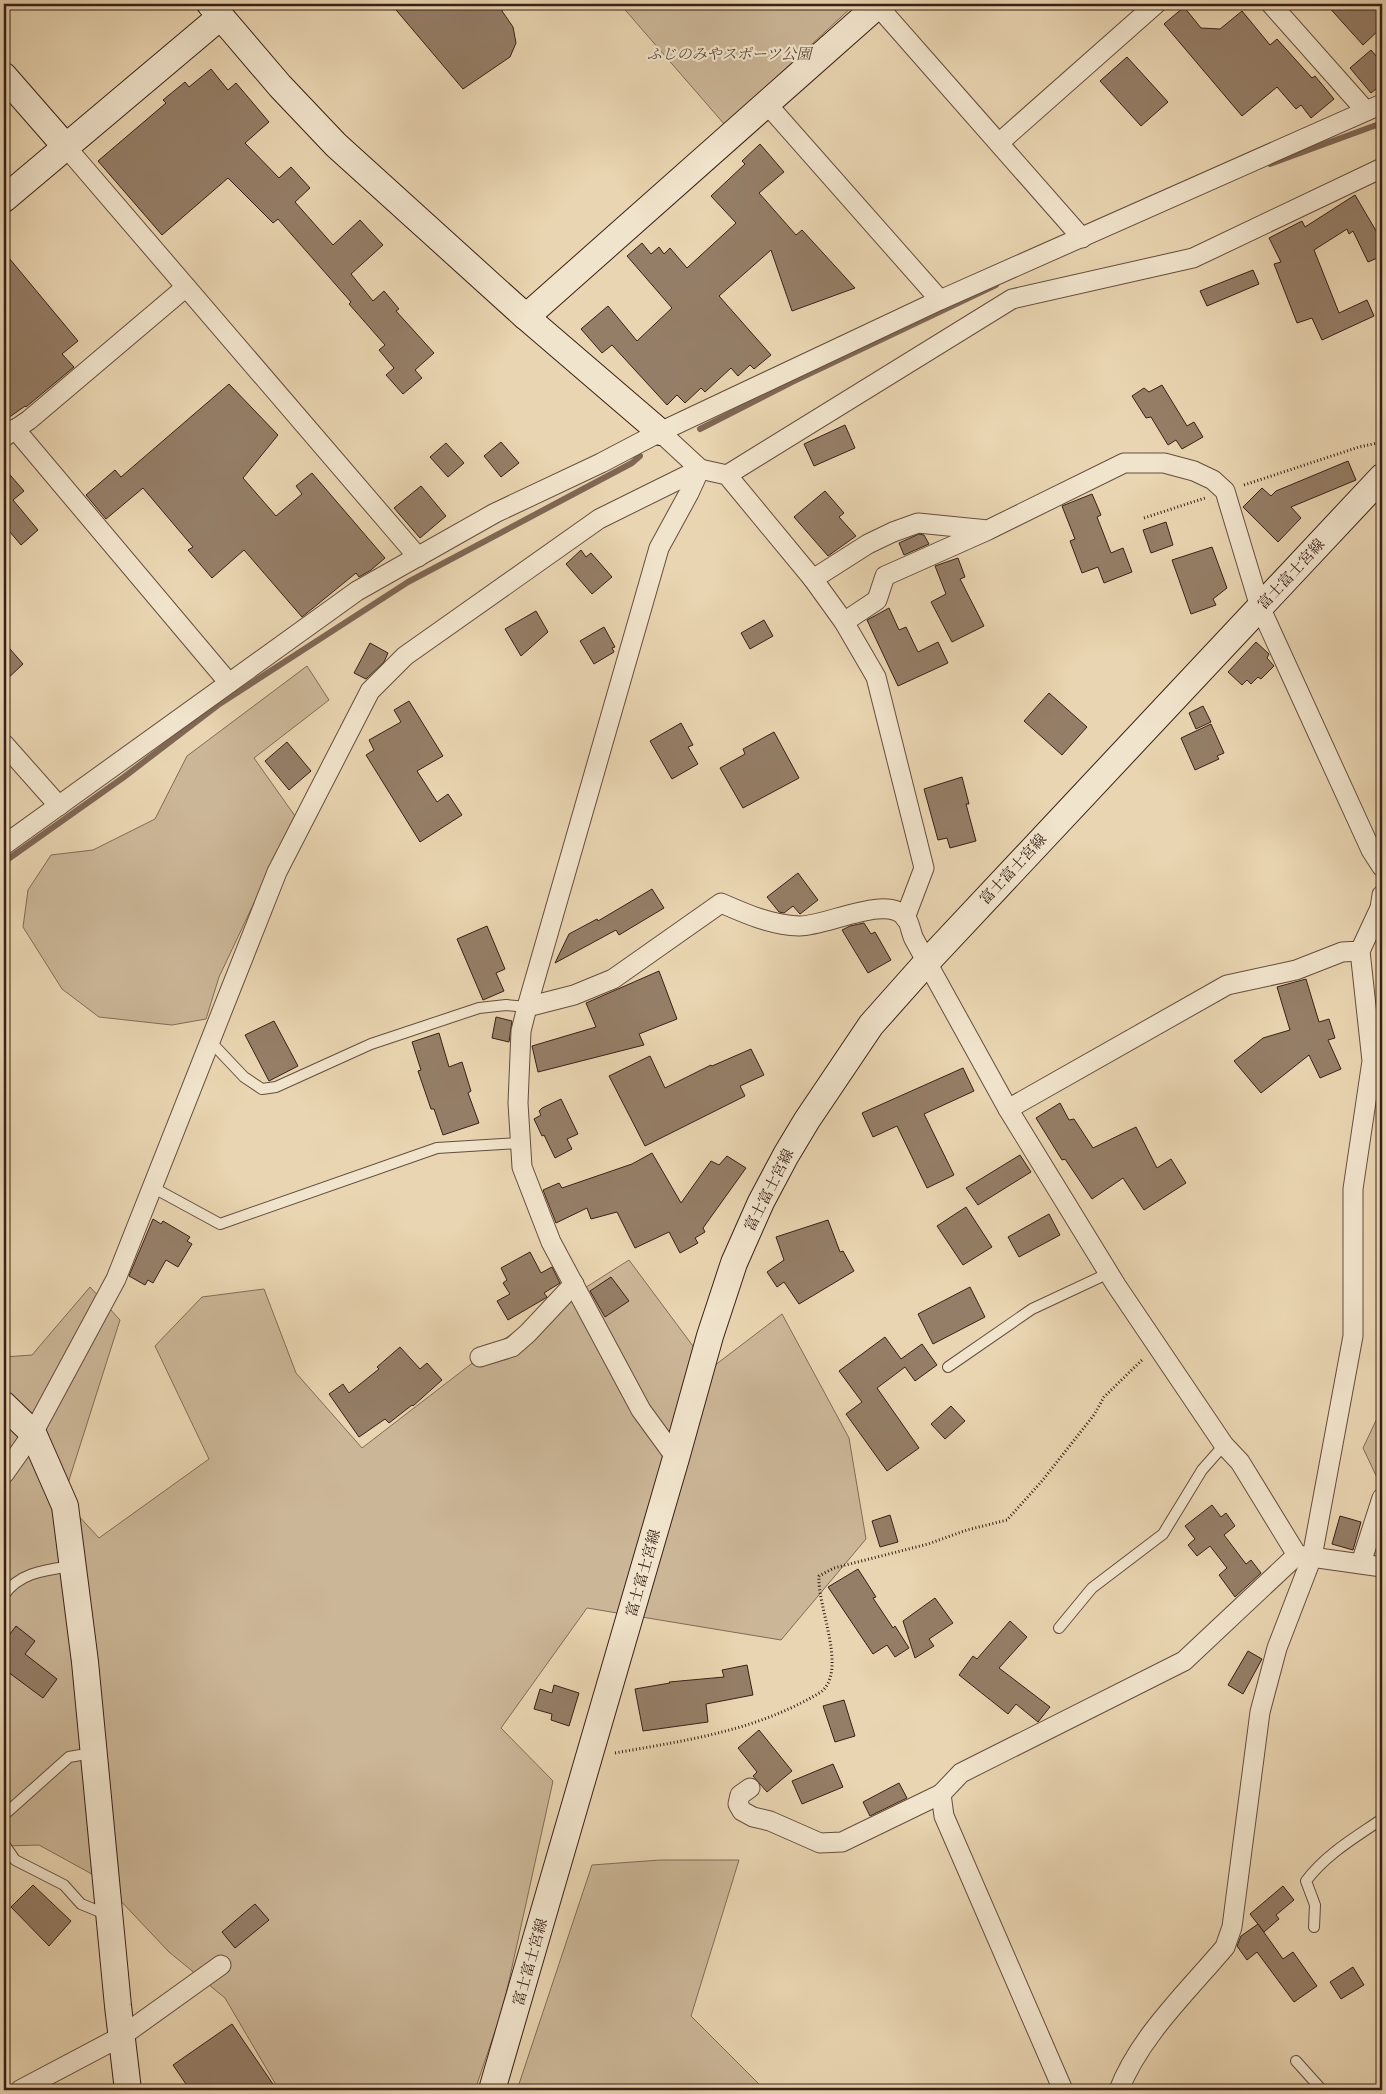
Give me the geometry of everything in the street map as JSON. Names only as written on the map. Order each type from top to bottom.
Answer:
[{"type":"street","points":[[526,317],[878,4],[1082,238]]},
{"type":"street","points":[[1000,142],[1156,4]]},
{"type":"street","points":[[4,845],[357,591],[495,513],[601,463],[660,432],[940,300],[1374,108],[1271,4]]},
{"type":"street","points":[[4,199],[66,147],[215,10],[280,86],[336,145],[526,317],[660,432],[700,469],[727,475],[813,579],[844,622],[876,677],[924,868],[906,918]]},
{"type":"street","points":[[4,76],[418,557]]},
{"type":"street","points":[[766,103],[940,300]]},
{"type":"street","points":[[727,475],[1012,299],[1193,258],[1382,168]]},
{"type":"street","points":[[186,287],[29,420],[9,433],[229,683]]},
{"type":"street","points":[[844,622],[877,600],[885,576],[988,530],[1124,462],[1164,463],[1194,470],[1213,480],[1225,491],[1260,607],[1371,850],[1382,867]]},
{"type":"street","points":[[676,1458],[641,1410],[551,1242],[522,1167],[518,1103],[521,1031],[527,1007],[660,548],[690,493],[700,469]]},
{"type":"street","points":[[4,1474],[33,1433],[116,1279],[277,872],[370,691],[405,656],[599,519],[700,469]]},
{"type":"street","name":"富士富士宮線","points":[[492,2090],[710,1336],[734,1263],[761,1202],[786,1155],[871,1025],[927,962],[1382,477]]},
{"type":"street","points":[[813,579],[868,544],[892,532],[918,523],[988,530]]},
{"type":"street","points":[[4,744],[59,806]]},
{"type":"street","points":[[1118,2089],[1141,2047],[1225,1947],[1230,1934],[1260,1712],[1304,1556],[1353,1336],[1353,1189],[1372,1061],[1360,950],[1380,908],[1382,895]]},
{"type":"street","points":[[527,1007],[574,995],[613,979],[721,903],[765,921],[800,927],[847,917],[872,908],[894,909],[906,918],[914,939],[1008,1109],[1109,1273],[1224,1445],[1240,1462],[1304,1556]]},
{"type":"street","points":[[1008,1109],[1227,985],[1296,970],[1342,952],[1360,950]]},
{"type":"street","points":[[480,1358],[512,1347],[528,1333],[574,1284]]},
{"type":"street","points":[[4,1405],[33,1433],[65,1506],[94,1753],[128,2090]]},
{"type":"street","points":[[1361,1563],[1382,1498]]},
{"type":"street","points":[[750,1788],[740,1795],[738,1804],[742,1811],[820,1843],[842,1842],[942,1794],[961,1774],[1184,1661],[1304,1556],[1382,1567]]},
{"type":"street","points":[[942,1794],[944,1816],[1063,2090]]},
{"type":"street","points":[[20,2090],[122,2036],[221,1965]]},
{"type":"lane","points":[[210,1041],[244,1077],[262,1089],[276,1087],[371,1044],[479,1008],[506,1005],[527,1007]]},
{"type":"lane","points":[[152,1187],[220,1224],[437,1148],[520,1144]]},
{"type":"lane","points":[[948,1367],[1032,1309],[1109,1273]]},
{"type":"lane","points":[[1059,1628],[1092,1588],[1163,1534],[1202,1470],[1224,1445]]},
{"type":"lane","points":[[4,1595],[18,1579],[31,1574],[73,1566]]},
{"type":"lane","points":[[4,1815],[69,1757],[94,1753]]},
{"type":"lane","points":[[1314,1927],[1315,1905],[1306,1880],[1312,1872],[1336,1851],[1382,1819]]},
{"type":"lane","points":[[4,1844],[15,1860],[64,1886],[81,1904],[110,1916]]},
{"type":"lane","points":[[1296,2061],[1322,2090]]},
{"type":"path","points":[[1144,518],[1359,447],[1378,444],[1382,447]]},
{"type":"path","points":[[589,1757],[726,1733],[766,1720],[821,1692],[827,1687],[833,1671],[826,1620],[818,1590],[819,1576],[834,1568],[928,1544],[967,1530],[1007,1520],[1042,1482],[1094,1415],[1104,1397],[1145,1357],[1159,1350]]},
{"type":"green space","name":"ふじのみやスポーツ公園","points":[[620,4],[855,4],[725,125]]},
{"type":"green space","points":[[307,666],[329,700],[254,758],[295,816],[219,977],[206,1019],[172,1025],[99,1017],[62,989],[23,927],[28,890],[51,855],[93,850],[155,819],[187,756]]},
{"type":"green space","points":[[629,1260],[710,1369],[782,1314],[849,1438],[866,1539],[781,1640],[587,1608],[501,1728],[553,1781],[503,2008],[475,2090],[279,2090],[225,1998],[169,1952],[99,1878],[39,1845],[4,1846],[4,1357],[32,1355],[90,1287],[120,1320],[63,1499],[99,1538],[209,1459],[155,1346],[202,1297],[264,1289],[296,1373],[362,1448],[501,1341]]},
{"type":"green space","points":[[1382,1408],[1382,1488],[1363,1448]]},
{"type":"green space","points":[[660,1860],[739,1860],[691,2016],[763,2090],[517,2090],[592,1865]]},
{"type":"building","points":[[391,4],[504,4],[502,11],[513,27],[516,43],[510,57],[463,89]]},
{"type":"building","points":[[1326,4],[1377,4],[1382,9],[1382,27],[1363,45]]},
{"type":"building","points":[[1184,7],[1201,28],[1220,29],[1242,11],[1270,45],[1277,39],[1312,78],[1315,76],[1334,99],[1311,118],[1301,105],[1296,109],[1277,87],[1242,116],[1164,24]]},
{"type":"building","points":[[1371,50],[1382,63],[1382,84],[1371,93],[1350,68]]},
{"type":"building","points":[[1127,57],[1168,102],[1141,126],[1100,81]]},
{"type":"building","points":[[211,69],[228,90],[236,83],[269,122],[245,143],[279,178],[291,167],[310,188],[295,202],[333,245],[360,220],[383,245],[351,274],[373,301],[384,291],[399,309],[396,311],[434,353],[415,370],[422,378],[403,394],[386,375],[394,368],[379,350],[385,345],[349,304],[351,302],[278,219],[273,223],[228,178],[162,235],[98,161],[166,103],[163,100],[185,82],[189,87]]},
{"type":"building","points":[[760,144],[784,172],[759,193],[796,235],[802,230],[855,288],[792,311],[771,250],[719,296],[771,355],[754,369],[750,365],[738,376],[731,368],[705,392],[701,388],[685,403],[677,395],[667,405],[612,345],[602,353],[581,329],[608,306],[637,341],[672,308],[627,256],[642,243],[651,254],[659,247],[664,254],[670,248],[687,268],[736,223],[711,196],[745,164],[742,161]]},
{"type":"building","points":[[1355,195],[1382,241],[1382,256],[1368,262],[1353,231],[1349,234],[1347,229],[1314,250],[1339,313],[1367,300],[1374,316],[1322,340],[1312,318],[1297,323],[1274,264],[1281,262],[1269,238],[1302,221],[1305,227]]},
{"type":"building","points":[[4,252],[78,341],[62,354],[74,367],[26,407],[4,421]]},
{"type":"building","points":[[1253,270],[1259,284],[1207,306],[1200,291]]},
{"type":"building","points":[[229,384],[278,435],[243,478],[276,516],[302,494],[296,486],[312,473],[385,558],[359,577],[356,573],[302,617],[244,550],[212,578],[188,550],[193,547],[143,488],[106,519],[86,495],[115,470],[121,477]]},
{"type":"building","points":[[1162,385],[1187,426],[1194,422],[1203,437],[1182,449],[1176,440],[1168,445],[1151,417],[1146,418],[1132,396],[1144,388],[1149,392]]},
{"type":"building","points":[[845,425],[855,448],[814,466],[804,444]]},
{"type":"building","points":[[501,442],[519,463],[501,477],[484,456]]},
{"type":"building","points":[[446,443],[464,463],[448,477],[430,457]]},
{"type":"building","points":[[1348,461],[1356,480],[1291,507],[1301,518],[1278,542],[1243,507],[1262,488],[1271,496],[1276,491]]},
{"type":"building","points":[[4,468],[24,491],[13,500],[38,530],[21,545],[4,525]]},
{"type":"building","points":[[421,486],[446,516],[420,538],[394,508]]},
{"type":"building","points":[[825,491],[844,513],[839,517],[856,536],[828,556],[794,517]]},
{"type":"building","points":[[1092,494],[1101,515],[1097,517],[1111,553],[1123,548],[1132,572],[1104,583],[1098,567],[1082,573],[1070,541],[1075,539],[1062,506]]},
{"type":"building","points":[[1166,522],[1173,545],[1151,553],[1143,530]]},
{"type":"building","points":[[919,534],[924,535],[929,544],[904,555],[899,543]]},
{"type":"building","points":[[1212,547],[1227,588],[1213,599],[1216,605],[1191,614],[1172,560]]},
{"type":"building","points":[[581,550],[586,557],[591,553],[612,577],[592,594],[566,564]]},
{"type":"building","points":[[958,558],[965,577],[960,579],[984,626],[952,642],[931,602],[946,594],[935,566]]},
{"type":"building","points":[[889,608],[899,630],[906,627],[918,652],[938,642],[948,663],[898,686],[867,620]]},
{"type":"building","points":[[536,611],[548,632],[521,656],[505,629]]},
{"type":"building","points":[[764,620],[773,636],[750,649],[741,633]]},
{"type":"building","points":[[604,627],[615,647],[612,648],[614,652],[594,664],[580,641]]},
{"type":"building","points":[[4,642],[23,664],[4,682]]},
{"type":"building","points":[[1256,642],[1269,654],[1267,658],[1274,666],[1261,679],[1258,677],[1251,684],[1247,680],[1242,685],[1228,672]]},
{"type":"building","points":[[370,643],[388,653],[384,662],[366,679],[354,673]]},
{"type":"building","points":[[1049,693],[1087,727],[1062,755],[1024,721]]},
{"type":"building","points":[[409,701],[443,756],[417,771],[437,802],[448,794],[462,815],[420,842],[366,755],[374,750],[369,740],[401,722],[394,710]]},
{"type":"building","points":[[1203,706],[1211,722],[1196,729],[1189,713]]},
{"type":"building","points":[[681,723],[693,745],[688,747],[698,764],[672,779],[650,741]]},
{"type":"building","points":[[1211,724],[1224,753],[1217,756],[1219,759],[1195,770],[1181,738]]},
{"type":"building","points":[[774,732],[799,778],[743,808],[720,768],[745,754],[743,749]]},
{"type":"building","points":[[287,742],[311,771],[289,790],[265,761]]},
{"type":"building","points":[[962,777],[969,804],[966,804],[976,841],[950,848],[947,838],[938,840],[924,789]]},
{"type":"building","points":[[798,873],[818,900],[800,914],[793,906],[784,913],[779,912],[767,897]]},
{"type":"building","points":[[652,889],[664,908],[619,935],[616,930],[555,963],[569,934],[597,919],[598,921]]},
{"type":"building","points":[[864,923],[871,934],[875,932],[891,960],[868,973],[842,930]]},
{"type":"building","points":[[487,926],[505,969],[496,973],[504,991],[483,1000],[457,939]]},
{"type":"building","points":[[659,971],[677,1019],[639,1034],[644,1045],[538,1072],[532,1046],[596,1027],[586,1003]]},
{"type":"building","points":[[1306,979],[1319,1022],[1329,1019],[1335,1038],[1328,1040],[1341,1069],[1320,1078],[1309,1055],[1261,1093],[1234,1061],[1263,1038],[1290,1030],[1277,987]]},
{"type":"building","points":[[496,1017],[512,1021],[509,1042],[492,1038]]},
{"type":"building","points":[[274,1021],[298,1066],[269,1081],[245,1035]]},
{"type":"building","points":[[439,1033],[449,1067],[462,1062],[471,1091],[468,1093],[479,1123],[443,1135],[434,1109],[431,1109],[418,1071],[421,1070],[412,1042]]},
{"type":"building","points":[[751,1049],[764,1075],[740,1086],[745,1096],[645,1146],[609,1076],[650,1056],[665,1088],[711,1065]]},
{"type":"building","points":[[963,1068],[974,1091],[924,1114],[954,1175],[927,1188],[897,1126],[873,1137],[862,1113]]},
{"type":"building","points":[[561,1099],[578,1134],[567,1139],[572,1149],[555,1158],[534,1119],[541,1115],[539,1111],[542,1108]]},
{"type":"building","points":[[1060,1103],[1069,1120],[1074,1119],[1093,1148],[1136,1127],[1157,1168],[1171,1159],[1186,1183],[1144,1210],[1123,1178],[1092,1199],[1065,1159],[1062,1160],[1036,1118]]},
{"type":"building","points":[[652,1153],[681,1203],[711,1161],[719,1165],[727,1156],[746,1168],[703,1228],[705,1232],[695,1238],[698,1243],[680,1253],[669,1232],[635,1248],[617,1212],[591,1219],[587,1208],[556,1223],[543,1190],[559,1183],[562,1188],[632,1164]]},
{"type":"building","points":[[1020,1155],[1031,1172],[978,1205],[966,1188]]},
{"type":"building","points":[[966,1207],[992,1247],[963,1265],[937,1226]]},
{"type":"building","points":[[1049,1214],[1060,1235],[1019,1257],[1008,1237]]},
{"type":"building","points":[[153,1219],[161,1224],[163,1221],[190,1237],[187,1241],[192,1244],[178,1267],[166,1260],[153,1283],[148,1280],[145,1285],[129,1276]]},
{"type":"building","points":[[828,1220],[840,1252],[843,1251],[854,1271],[799,1304],[784,1282],[777,1287],[767,1272],[784,1260],[776,1237]]},
{"type":"building","points":[[530,1252],[541,1273],[552,1267],[560,1283],[544,1293],[547,1297],[508,1320],[497,1301],[510,1294],[503,1283],[507,1280],[501,1268]]},
{"type":"building","points":[[611,1277],[629,1301],[605,1317],[590,1291]]},
{"type":"building","points":[[970,1287],[985,1317],[933,1344],[918,1314]]},
{"type":"building","points":[[885,1337],[901,1359],[922,1344],[937,1365],[915,1381],[905,1367],[877,1388],[919,1448],[887,1471],[846,1414],[862,1402],[839,1371]]},
{"type":"building","points":[[400,1347],[420,1369],[427,1363],[442,1380],[413,1406],[389,1423],[385,1419],[359,1437],[329,1394],[343,1384],[349,1393],[379,1369],[377,1367]]},
{"type":"building","points":[[951,1406],[965,1421],[945,1439],[931,1424]]},
{"type":"building","points":[[1212,1505],[1221,1517],[1226,1513],[1235,1526],[1224,1535],[1246,1564],[1251,1560],[1261,1573],[1235,1597],[1219,1575],[1227,1568],[1210,1546],[1197,1556],[1188,1545],[1195,1539],[1185,1526]]},
{"type":"building","points":[[890,1515],[898,1542],[880,1547],[872,1521]]},
{"type":"building","points":[[1340,1516],[1361,1522],[1353,1550],[1332,1544]]},
{"type":"building","points":[[858,1569],[876,1597],[873,1598],[909,1648],[895,1657],[887,1645],[873,1654],[828,1587]]},
{"type":"building","points":[[935,1598],[953,1623],[929,1639],[934,1646],[915,1658],[903,1621]]},
{"type":"building","points":[[1010,1621],[1027,1637],[999,1668],[1050,1707],[1038,1722],[1016,1704],[1008,1714],[959,1675],[973,1656],[977,1659]]},
{"type":"building","points":[[16,1626],[35,1641],[25,1654],[57,1679],[43,1698],[4,1669],[4,1642]]},
{"type":"building","points":[[1248,1651],[1262,1659],[1243,1694],[1228,1685]]},
{"type":"building","points":[[747,1665],[753,1695],[706,1704],[708,1722],[643,1731],[635,1689],[669,1682],[724,1677],[722,1670]]},
{"type":"building","points":[[554,1685],[579,1693],[569,1726],[551,1720],[552,1714],[534,1709],[540,1689],[552,1693]]},
{"type":"building","points":[[844,1700],[855,1736],[835,1742],[823,1706]]},
{"type":"building","points":[[759,1730],[792,1771],[767,1792],[753,1776],[757,1772],[738,1748]]},
{"type":"building","points":[[833,1764],[843,1787],[802,1804],[792,1781]]},
{"type":"building","points":[[899,1783],[907,1798],[870,1816],[863,1802]]},
{"type":"building","points":[[33,1885],[71,1921],[49,1946],[11,1907]]},
{"type":"building","points":[[1283,1886],[1294,1900],[1276,1915],[1279,1919],[1264,1932],[1250,1914]]},
{"type":"building","points":[[255,1904],[269,1920],[235,1948],[222,1932]]},
{"type":"building","points":[[1258,1924],[1283,1959],[1293,1952],[1317,1986],[1294,2002],[1257,1952],[1247,1960],[1237,1946],[1241,1936]]},
{"type":"building","points":[[1353,1967],[1364,1985],[1341,1999],[1330,1982]]},
{"type":"building","points":[[232,2024],[277,2090],[190,2090],[173,2065]]},
{"type":"waterway","points":[[1270,164],[1382,123]]},
{"type":"waterway","points":[[700,429],[792,382],[996,285]]},
{"type":"waterway","points":[[4,862],[124,777],[218,705],[408,582],[632,463],[640,456]]}]
